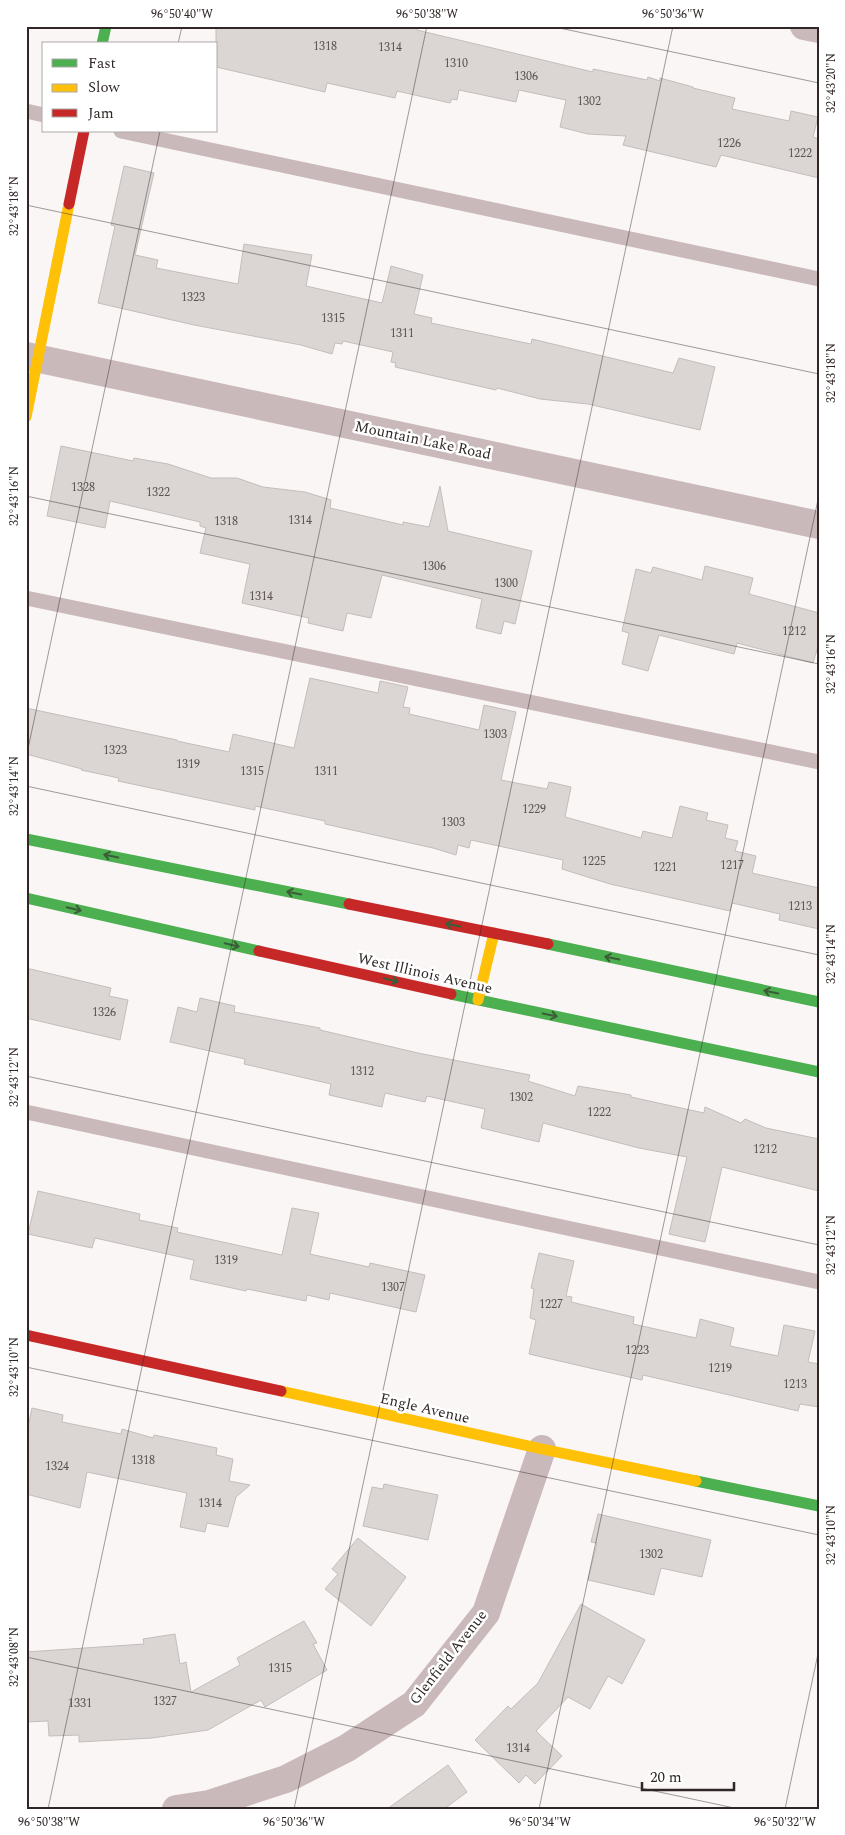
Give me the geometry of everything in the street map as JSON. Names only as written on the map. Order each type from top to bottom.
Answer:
[{"type":"main road","points":[[102,42],[106,26]]},
{"type":"main road","points":[[26,418],[32,357],[84,132]]},
{"type":"main road","points":[[26,838],[494,933],[819,1002]]},
{"type":"main road","name":"West Illinois Avenue","points":[[26,898],[478,1000],[819,1072]]},
{"type":"main road","points":[[478,1000],[494,933]]},
{"type":"main road","name":"Engle Avenue","points":[[26,1335],[542,1449],[819,1506]]},
{"type":"street","points":[[804,26],[819,30]]},
{"type":"street","name":"Mountain Lake Road","points":[[32,357],[819,525]]},
{"type":"street","name":"Glenfield Avenue","points":[[176,1809],[209,1804],[286,1779],[347,1748],[414,1704],[486,1613],[542,1449]]},
{"type":"lane","points":[[26,111],[42,115]]},
{"type":"lane","points":[[126,132],[819,279]]},
{"type":"lane","points":[[26,598],[819,762]]},
{"type":"lane","points":[[26,1112],[819,1282]]},
{"type":"building","points":[[216,26],[418,26],[417,30],[593,72],[593,69],[647,80],[648,77],[660,81],[660,78],[735,98],[732,109],[789,121],[791,111],[818,117],[813,137],[819,139],[819,178],[721,155],[716,167],[623,145],[626,136],[588,134],[560,127],[566,100],[519,90],[516,102],[459,90],[457,100],[452,99],[450,103],[397,91],[395,98],[327,83],[325,92],[218,67],[218,42],[216,42]]},
{"type":"building","points":[[124,166],[154,173],[135,255],[158,260],[156,268],[238,284],[244,244],[312,255],[306,286],[382,303],[391,266],[423,275],[414,314],[432,318],[431,323],[531,344],[532,339],[673,373],[679,358],[715,367],[700,430],[588,404],[540,399],[395,367],[396,363],[391,362],[393,352],[343,341],[342,344],[335,343],[332,354],[301,345],[194,325],[98,303],[115,226],[111,225]]},
{"type":"building","points":[[61,446],[133,461],[134,458],[168,464],[211,478],[237,478],[263,487],[305,492],[331,500],[330,508],[403,525],[403,522],[429,527],[440,486],[448,531],[532,551],[515,624],[504,621],[501,634],[476,628],[482,599],[382,575],[371,618],[347,613],[343,631],[308,623],[309,618],[242,603],[250,564],[200,553],[206,528],[200,526],[200,522],[110,501],[105,528],[47,516]]},
{"type":"building","points":[[705,566],[753,578],[749,594],[819,613],[819,643],[813,663],[737,643],[734,654],[659,635],[648,671],[622,664],[629,633],[622,631],[636,569],[651,573],[653,567],[702,580]]},
{"type":"building","points":[[310,678],[378,693],[380,681],[408,687],[403,707],[410,708],[409,714],[479,730],[484,705],[516,712],[501,780],[547,789],[549,782],[571,787],[565,817],[641,838],[643,831],[672,838],[680,806],[708,813],[706,820],[728,825],[725,838],[738,841],[735,851],[756,856],[752,873],[819,888],[819,929],[779,920],[780,914],[732,903],[730,911],[610,884],[562,869],[563,860],[471,840],[469,848],[458,845],[456,855],[433,848],[325,824],[325,821],[255,806],[255,810],[118,781],[119,778],[81,770],[26,754],[26,708],[229,752],[233,734],[294,748]]},
{"type":"building","points":[[26,968],[111,988],[109,996],[128,1000],[120,1040],[26,1018]]},
{"type":"building","points":[[200,998],[235,1006],[234,1012],[320,1028],[320,1030],[418,1053],[530,1075],[528,1081],[575,1096],[578,1086],[631,1095],[631,1097],[704,1113],[705,1107],[741,1123],[745,1119],[766,1128],[819,1139],[819,1191],[722,1167],[705,1242],[669,1234],[687,1157],[639,1148],[543,1123],[539,1142],[481,1128],[485,1109],[427,1096],[425,1102],[385,1093],[382,1107],[329,1095],[331,1084],[244,1064],[245,1059],[170,1042],[178,1007],[197,1012]]},
{"type":"building","points":[[38,1191],[140,1214],[139,1220],[178,1228],[177,1232],[282,1255],[292,1208],[319,1213],[310,1254],[369,1267],[370,1263],[425,1275],[416,1312],[330,1293],[329,1300],[307,1295],[306,1301],[247,1289],[246,1291],[190,1279],[194,1260],[95,1238],[92,1248],[28,1234]]},
{"type":"building","points":[[539,1253],[574,1261],[566,1296],[572,1297],[571,1302],[634,1317],[633,1324],[696,1338],[700,1319],[734,1328],[730,1346],[778,1356],[784,1325],[815,1331],[808,1362],[819,1364],[819,1407],[800,1404],[798,1411],[643,1375],[642,1380],[529,1354],[536,1320],[530,1318],[534,1289],[531,1288]]},
{"type":"building","points":[[32,1408],[63,1415],[62,1422],[121,1434],[122,1429],[153,1438],[154,1435],[217,1448],[216,1455],[233,1459],[229,1481],[250,1485],[236,1497],[228,1527],[207,1523],[205,1532],[180,1527],[187,1493],[87,1472],[80,1508],[26,1494],[26,1437]]},
{"type":"building","points":[[384,1484],[438,1495],[428,1540],[363,1526],[372,1487],[383,1489]]},
{"type":"building","points":[[598,1514],[711,1540],[702,1577],[661,1568],[654,1595],[588,1580],[597,1543],[591,1542]]},
{"type":"building","points":[[358,1538],[406,1577],[371,1626],[325,1589],[338,1574],[332,1569]]},
{"type":"building","points":[[581,1604],[645,1640],[622,1684],[608,1676],[590,1709],[568,1697],[536,1731],[562,1756],[535,1784],[526,1775],[519,1783],[475,1740],[508,1706],[511,1709],[538,1683]]},
{"type":"building","points":[[304,1621],[317,1643],[313,1644],[327,1670],[265,1707],[261,1700],[208,1730],[152,1738],[79,1742],[79,1735],[49,1736],[48,1721],[26,1722],[26,1652],[144,1644],[143,1639],[175,1634],[180,1664],[186,1662],[191,1692],[240,1665],[237,1658]]},
{"type":"building","points":[[448,1765],[467,1792],[444,1809],[387,1809]]},
{"type":"traffic: fast","points":[[102,42],[106,26]]},
{"type":"traffic: fast","points":[[26,839],[349,904]]},
{"type":"traffic: fast","points":[[26,898],[259,951]]},
{"type":"traffic: fast","points":[[548,944],[819,1002]]},
{"type":"traffic: fast","points":[[451,994],[819,1072]]},
{"type":"traffic: fast","points":[[696,1481],[819,1506]]},
{"type":"traffic: slow","points":[[26,417],[69,204]]},
{"type":"traffic: slow","points":[[478,1000],[494,933]]},
{"type":"traffic: slow","points":[[281,1391],[696,1481]]},
{"type":"traffic: jam","points":[[69,204],[84,132]]},
{"type":"traffic: jam","points":[[349,904],[548,944]]},
{"type":"traffic: jam","points":[[259,951],[451,994]]},
{"type":"traffic: jam","points":[[26,1335],[281,1391]]}]
